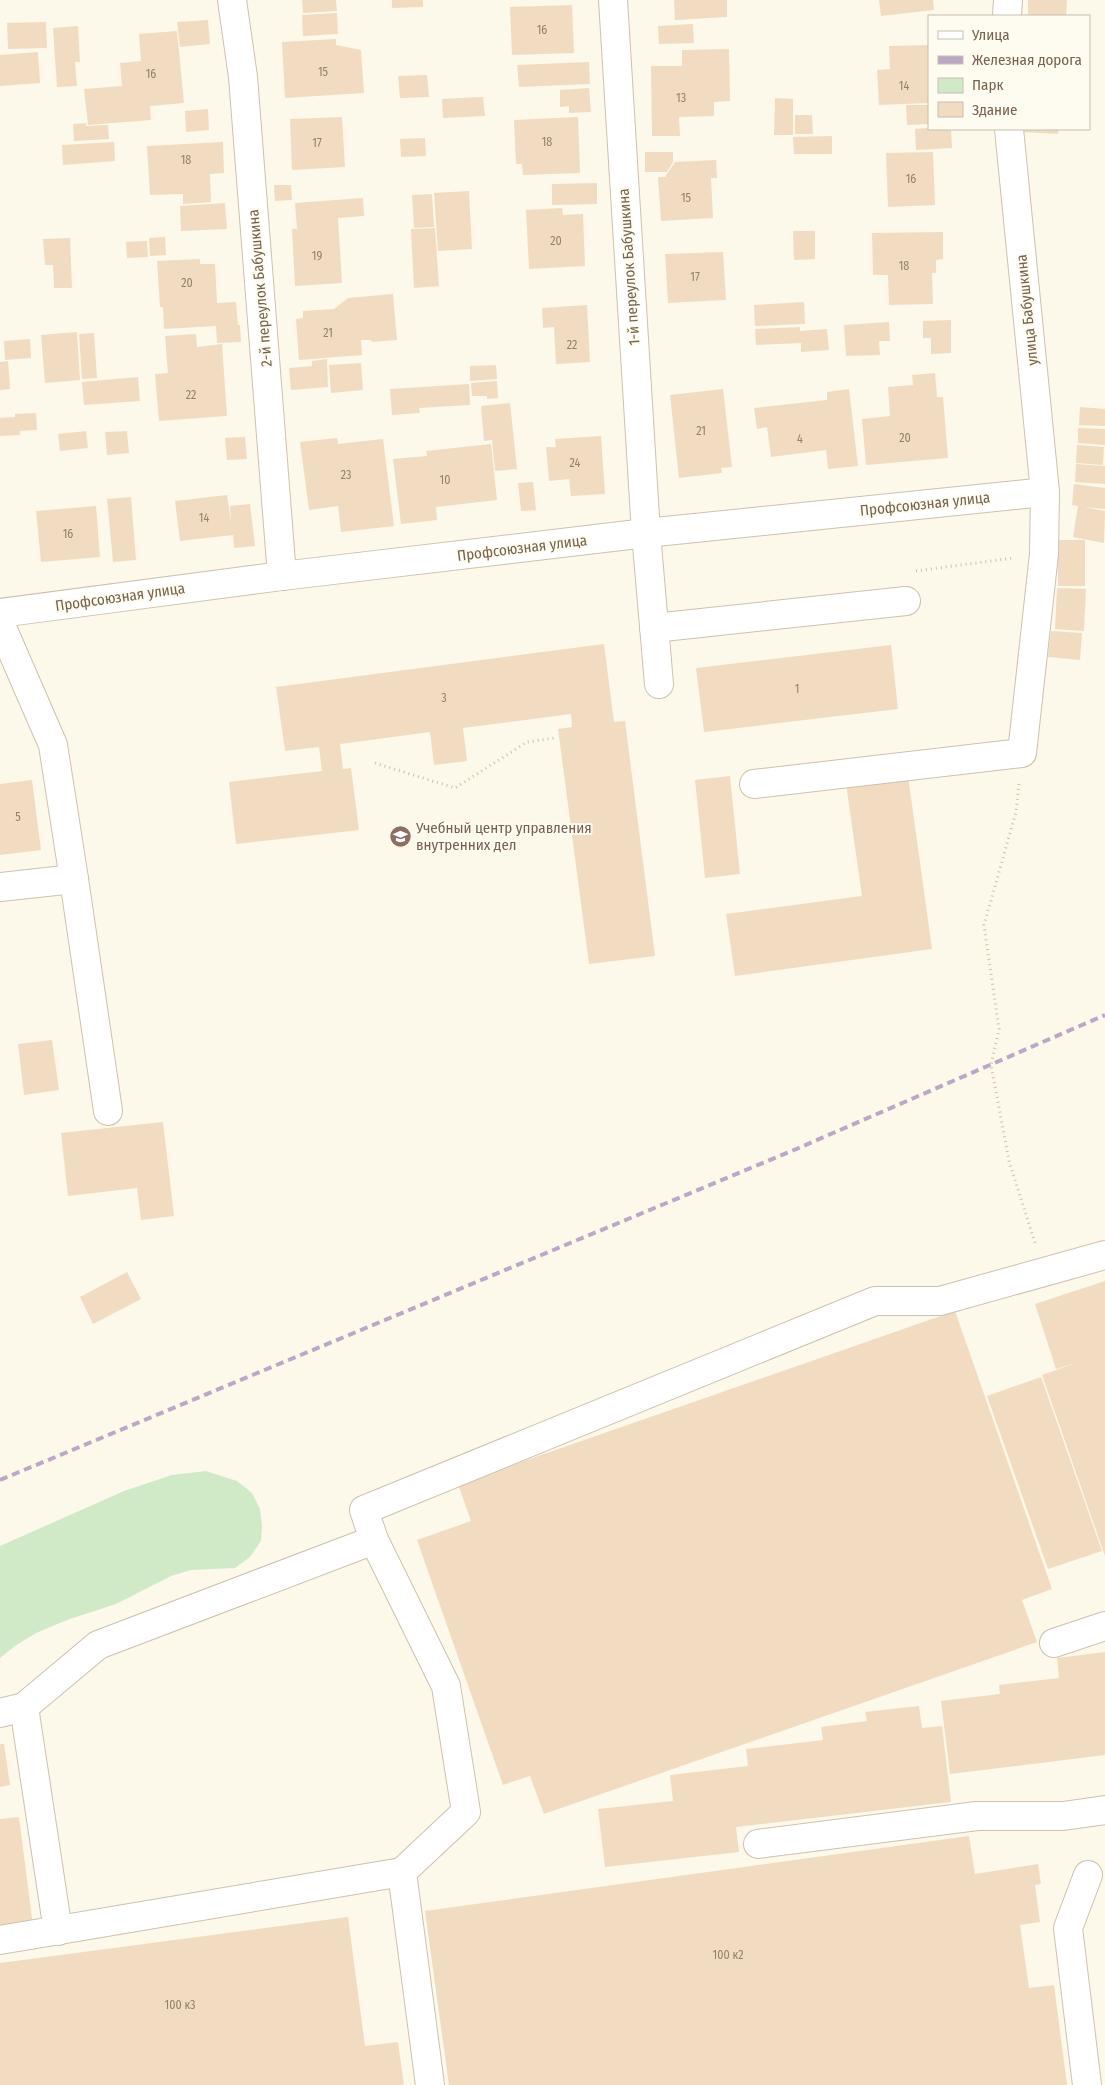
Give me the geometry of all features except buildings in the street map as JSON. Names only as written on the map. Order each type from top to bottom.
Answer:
[{"type":"street","name":"2-й переулок Бабушкина","points":[[232,0],[243,77],[282,576]]},
{"type":"street","name":"1-й переулок Бабушкина","points":[[613,0],[646,534],[659,684]]},
{"type":"street","points":[[1007,15],[1008,0]]},
{"type":"street","name":"улица Бабушкина","points":[[1010,130],[1045,492],[1044,554],[1022,753]]},
{"type":"street","name":"Профсоюзная улица","points":[[0,613],[282,576],[646,534],[1045,492]]},
{"type":"street","points":[[654,628],[906,601]]},
{"type":"street","points":[[0,623],[53,745],[108,1112]]},
{"type":"street","points":[[754,784],[1022,753]]},
{"type":"street","points":[[0,887],[74,879]]},
{"type":"street","points":[[0,1940],[58,1932],[402,1872],[466,1812],[446,1686],[374,1540],[364,1510],[875,1301],[940,1301],[1105,1255]]},
{"type":"street","points":[[58,1932],[12,1710],[98,1645],[374,1540]]},
{"type":"street","points":[[1054,1643],[1105,1626]]},
{"type":"street","points":[[758,1844],[976,1816],[1063,1816],[1105,1810]]},
{"type":"street","points":[[402,1872],[430,2085]]},
{"type":"street","points":[[1087,2085],[1068,1928],[1088,1875]]},
{"type":"path","points":[[906,601],[916,570],[1044,554]]},
{"type":"path","points":[[375,763],[455,788],[527,742],[555,738]]},
{"type":"path","points":[[1022,753],[1016,812],[984,925],[999,1029],[991,1065],[1009,1161],[1034,1239]]},
{"type":"green space","points":[[206,1471],[237,1481],[252,1493],[260,1509],[262,1526],[261,1541],[250,1557],[235,1568],[191,1570],[171,1576],[116,1604],[67,1620],[36,1633],[0,1658],[0,1546],[124,1491],[172,1475]]},
{"type":"railway","points":[[0,1480],[794,1150],[1105,1015]]},
{"type":"place","name":"Учебный центр управления внутренних дел","points":[[400,837]]}]
